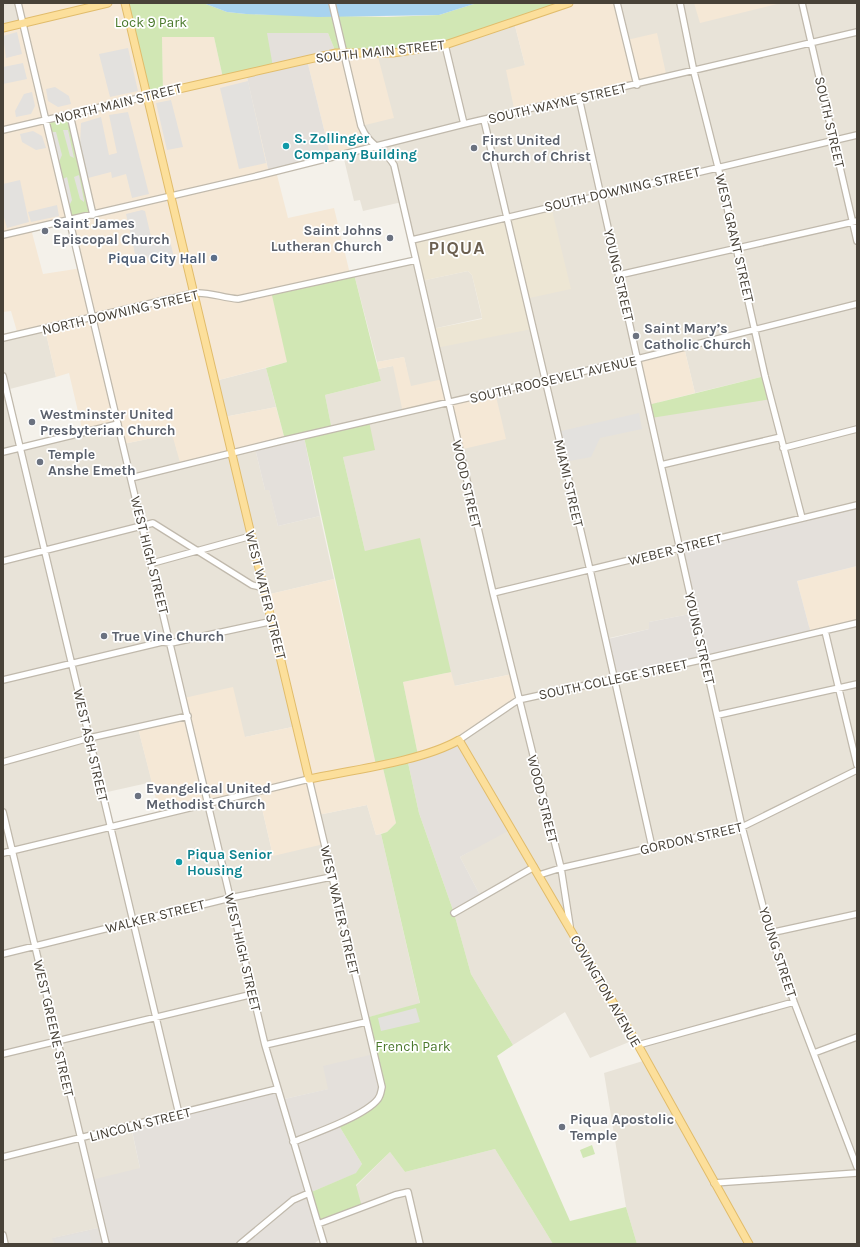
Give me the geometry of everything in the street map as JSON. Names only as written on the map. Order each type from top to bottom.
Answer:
[{"type":"main road","points":[[3,28],[108,3]]},
{"type":"main road","name":"WEST WATER STREET","points":[[125,3],[172,196],[309,779]]},
{"type":"main road","name":"SOUTH MAIN STREET","points":[[234,75],[344,53],[393,53],[444,45],[569,3]]},
{"type":"main road","name":"NORTH MAIN STREET","points":[[148,96],[234,75]]},
{"type":"main road","name":"SOUTH COLLEGE STREET","points":[[309,779],[382,764],[447,747],[459,740]]},
{"type":"main road","name":"COVINGTON AVENUE","points":[[459,740],[638,1045],[749,1244]]},
{"type":"street","name":"WEST HIGH STREET","points":[[18,3],[45,120],[94,317],[265,1045],[277,1090],[324,1244]]},
{"type":"street","name":"WOOD STREET","points":[[332,3],[361,126],[365,137],[388,156],[394,166],[518,700],[561,868],[570,927]]},
{"type":"street","points":[[617,3],[637,85]]},
{"type":"street","name":"WEST GRANT STREET","points":[[680,3],[694,72],[718,167],[783,448],[802,518]]},
{"type":"street","name":"SOUTH STREET","points":[[802,3],[855,222],[857,241]]},
{"type":"street","name":"SOUTH WAYNE STREET","points":[[3,235],[257,176],[464,124],[694,72],[857,32]]},
{"type":"street","points":[[444,45],[464,124]]},
{"type":"street","name":"NORTH MAIN STREET","points":[[3,130],[148,96]]},
{"type":"street","name":"YOUNG STREET","points":[[579,98],[742,827],[770,933],[794,1002],[857,1167]]},
{"type":"street","points":[[70,115],[93,215]]},
{"type":"street","name":"MIAMI STREET","points":[[484,120],[544,380],[590,570],[652,847]]},
{"type":"street","name":"SOUTH DOWNING STREET","points":[[412,240],[600,194],[857,135]]},
{"type":"street","points":[[619,275],[855,222]]},
{"type":"street","name":"NORTH DOWNING STREET","points":[[3,338],[195,293],[206,292],[226,298],[238,299],[416,260]]},
{"type":"street","name":"SOUTH ROOSEVELT AVENUE","points":[[131,478],[232,453],[449,404],[544,380],[637,359],[755,328],[857,304]]},
{"type":"street","name":"WEST ASH STREET","points":[[3,376],[179,1114]]},
{"type":"street","points":[[3,452],[118,424]]},
{"type":"street","points":[[783,448],[857,429]]},
{"type":"street","points":[[661,465],[781,437]]},
{"type":"street","name":"WEBER STREET","points":[[493,593],[857,505]]},
{"type":"street","points":[[3,561],[153,523],[252,585],[264,588]]},
{"type":"street","points":[[152,563],[251,536]]},
{"type":"street","points":[[3,680],[162,642],[171,643],[273,622]]},
{"type":"street","name":"SOUTH COLLEGE STREET","points":[[459,740],[518,700],[705,660],[857,623]]},
{"type":"street","points":[[825,631],[837,689],[857,764]]},
{"type":"street","points":[[718,715],[857,684]]},
{"type":"street","points":[[3,762],[89,738],[188,716]]},
{"type":"street","name":"GORDON STREET","points":[[539,875],[561,868],[742,827],[857,770]]},
{"type":"street","points":[[3,853],[309,779]]},
{"type":"street","name":"WEST WATER STREET","points":[[293,1142],[338,1124],[372,1104],[381,1094],[381,1080],[331,877],[309,779]]},
{"type":"street","name":"WEST GREENE STREET","points":[[3,812],[106,1244]]},
{"type":"street","points":[[454,913],[534,867]]},
{"type":"street","name":"WALKER STREET","points":[[3,954],[230,898],[331,877]]},
{"type":"street","points":[[770,933],[857,914]]},
{"type":"street","points":[[3,1054],[253,994]]},
{"type":"street","points":[[638,1045],[794,1002]]},
{"type":"street","points":[[265,1045],[366,1022]]},
{"type":"street","points":[[814,1053],[857,1037]]},
{"type":"street","name":"LINCOLN STREET","points":[[3,1157],[277,1090]]},
{"type":"street","points":[[714,1182],[857,1173]]},
{"type":"street","points":[[318,1224],[395,1194],[408,1192],[420,1244]]},
{"type":"street","points":[[240,1244],[293,1200],[309,1193]]},
{"type":"street","points":[[3,1235],[5,1244]]},
{"type":"shaded area","points":[[3,3],[18,3],[23,23],[3,28]]},
{"type":"shaded area","points":[[18,3],[125,3],[163,92],[162,37],[214,37],[223,78],[246,73],[269,173],[276,171],[288,218],[334,208],[350,274],[287,362],[215,381],[224,417],[276,407],[285,440],[181,466],[172,434],[123,444],[118,424],[83,433],[69,373],[56,377],[45,329],[18,335],[11,311],[3,312],[3,28],[23,23]],"holes":[[[70,220],[82,268],[43,274],[31,229]]]},
{"type":"shaded area","points":[[569,3],[617,3],[627,40],[657,33],[667,78],[515,113],[506,70],[525,65],[514,22]]},
{"type":"shaded area","points":[[617,3],[857,3],[857,505],[695,613],[649,622],[649,629],[605,639],[857,623],[857,1244],[637,1244],[626,1207],[604,1073],[646,1060],[634,1040],[590,1058],[565,1012],[513,1045],[471,974],[454,913],[481,897],[460,857],[474,849],[459,740],[512,674],[454,686],[365,551],[343,457],[332,430],[325,395],[381,381],[378,369],[393,366],[410,386],[404,357],[377,362],[354,274],[416,260],[421,281],[468,271],[472,275],[482,318],[432,329],[436,348],[525,299],[412,240],[402,202],[363,211],[360,200],[354,201],[343,155],[361,126],[377,53],[514,22],[525,65],[515,112],[627,40]],"holes":[[[684,347],[695,393],[765,376],[651,418]]]},
{"type":"shaded area","points":[[694,3],[781,3],[700,23]]},
{"type":"shaded area","points":[[17,32],[22,54],[6,58],[3,36]]},
{"type":"shaded area","points":[[266,33],[328,33],[336,53],[307,60],[331,158],[269,173],[246,73]]},
{"type":"shaded area","points":[[128,48],[138,91],[110,97],[99,54]]},
{"type":"shaded area","points":[[336,53],[377,53],[394,118],[361,126],[375,146],[331,158],[307,60]]},
{"type":"shaded area","points":[[23,63],[27,79],[3,84],[3,67]]},
{"type":"shaded area","points":[[248,81],[266,163],[239,169],[220,88]]},
{"type":"shaded area","points":[[55,87],[69,96],[71,104],[58,107],[48,101],[46,89]]},
{"type":"shaded area","points":[[32,92],[35,106],[31,114],[16,117],[15,111],[24,94]]},
{"type":"shaded area","points":[[171,100],[183,147],[167,150],[156,103]]},
{"type":"shaded area","points":[[128,112],[149,194],[132,198],[126,174],[112,178],[111,172],[88,178],[80,146],[81,123],[101,117],[109,155],[117,153],[109,115]]},
{"type":"shaded area","points":[[63,130],[68,130],[74,158],[70,156]]},
{"type":"shaded area","points":[[33,131],[42,136],[46,148],[36,150],[22,142],[20,134]]},
{"type":"shaded area","points":[[52,132],[56,132],[62,155],[59,162]]},
{"type":"shaded area","points":[[79,175],[84,202],[80,199],[74,177]]},
{"type":"shaded area","points":[[67,177],[72,200],[69,206],[63,179]]},
{"type":"shaded area","points":[[20,180],[29,222],[7,228],[3,214],[3,184]]},
{"type":"shaded area","points":[[57,205],[59,216],[31,222],[28,212]]},
{"type":"shaded area","points":[[551,206],[571,289],[525,299],[532,329],[436,348],[432,329],[482,319],[481,312],[472,275],[468,271],[421,281],[412,240]]},
{"type":"shaded area","points":[[142,210],[145,211],[153,245],[170,241],[174,257],[151,263],[146,255],[136,258],[126,214]]},
{"type":"shaded area","points":[[45,329],[56,377],[6,390],[20,448],[118,424],[123,444],[173,434],[177,451],[255,448],[265,490],[269,489],[278,526],[320,516],[334,579],[266,595],[297,726],[245,737],[188,716],[138,728],[152,782],[103,793],[111,827],[258,791],[273,856],[318,815],[367,805],[376,835],[381,834],[420,1004],[365,1018],[374,1054],[329,1089],[280,1100],[131,1127],[140,1168],[102,1227],[53,1238],[54,1244],[3,1244],[3,338]]},
{"type":"shaded area","points":[[684,347],[695,393],[648,405],[637,359]]},
{"type":"shaded area","points":[[404,357],[411,386],[443,379],[449,403],[495,392],[506,439],[459,450],[449,404],[403,413],[393,366],[378,369],[377,362]]},
{"type":"shaded area","points":[[266,368],[276,407],[224,417],[215,381]]},
{"type":"shaded area","points":[[639,413],[642,429],[600,438],[591,457],[564,462],[557,432]]},
{"type":"shaded area","points":[[304,437],[320,516],[278,526],[269,490],[265,490],[255,448]]},
{"type":"shaded area","points":[[857,505],[857,566],[797,581],[811,634],[614,679],[604,640],[649,629],[649,622],[695,613],[679,547]]},
{"type":"shaded area","points":[[857,566],[857,623],[811,634],[797,581]]},
{"type":"shaded area","points":[[334,579],[376,765],[382,764],[396,823],[387,832],[376,835],[367,805],[318,815],[324,844],[273,856],[258,791],[160,815],[138,728],[188,716],[184,698],[233,687],[245,737],[297,726],[266,595]]},
{"type":"shaded area","points":[[451,672],[455,686],[512,674],[518,700],[468,733],[418,755],[403,682]]},
{"type":"shaded area","points":[[459,740],[512,829],[460,857],[481,897],[454,913],[419,813],[407,758]]},
{"type":"shaded area","points":[[416,1008],[420,1022],[381,1031],[378,1018]]},
{"type":"shaded area","points":[[374,1054],[381,1080],[378,1099],[338,1124],[362,1164],[357,1173],[309,1193],[322,1237],[314,1244],[54,1244],[52,1238],[102,1227],[91,1180],[140,1168],[131,1126],[277,1089],[280,1100],[328,1089],[323,1066]]},
{"type":"shaded area","points":[[495,1149],[553,1244],[324,1244],[318,1224],[390,1152],[405,1172]]},
{"type":"shaded area","points":[[89,1231],[92,1244],[56,1244],[55,1239]]},
{"type":"green space","name":"Lock 9 Park","points":[[125,3],[203,3],[227,12],[246,14],[387,17],[439,15],[477,3],[569,3],[462,40],[417,50],[336,53],[328,33],[267,33],[273,67],[223,78],[214,37],[162,37],[163,92],[148,96]]},
{"type":"green space","points":[[70,115],[93,215],[70,220],[45,121]]},
{"type":"green space","name":"French Park","points":[[354,274],[381,381],[325,395],[332,430],[369,421],[375,450],[343,457],[365,551],[420,538],[451,672],[403,682],[418,755],[407,758],[419,813],[454,913],[471,974],[513,1045],[497,1056],[570,1221],[626,1207],[637,1244],[553,1244],[495,1149],[405,1172],[390,1152],[356,1185],[362,1207],[318,1224],[309,1193],[356,1173],[362,1164],[338,1124],[372,1104],[381,1094],[365,1018],[420,1003],[381,834],[387,832],[396,823],[382,764],[376,765],[304,437],[285,440],[266,368],[287,362],[271,291]]},
{"type":"green space","points":[[765,376],[772,399],[651,418],[648,405]]},
{"type":"green space","points":[[592,1145],[595,1154],[583,1158],[580,1150]]},
{"type":"water","points":[[203,3],[477,3],[439,15],[318,17],[227,12]]},
{"type":"place","name":"S. Zollinger Company Building","points":[[286,146]]},
{"type":"place","name":"First United Church of Christ","points":[[474,148]]},
{"type":"place","name":"Saint James Episcopal Church","points":[[45,231]]},
{"type":"place","name":"Saint Johns Lutheran Church","points":[[390,238]]},
{"type":"place","name":"Piqua City Hall","points":[[214,258]]},
{"type":"place","name":"Saint Mary’s Catholic Church","points":[[636,336]]},
{"type":"place","name":"Westminster United Presbyterian Church","points":[[32,422]]},
{"type":"place","name":"Temple Anshe Emeth","points":[[40,462]]},
{"type":"place","name":"True Vine Church","points":[[104,636]]},
{"type":"place","name":"Evangelical United Methodist Church","points":[[138,796]]},
{"type":"place","name":"Piqua Senior Housing","points":[[179,862]]},
{"type":"place","name":"Piqua Apostolic Temple","points":[[562,1127]]},
{"type":"district","name":"PIQUA","points":[[457,248]]}]
